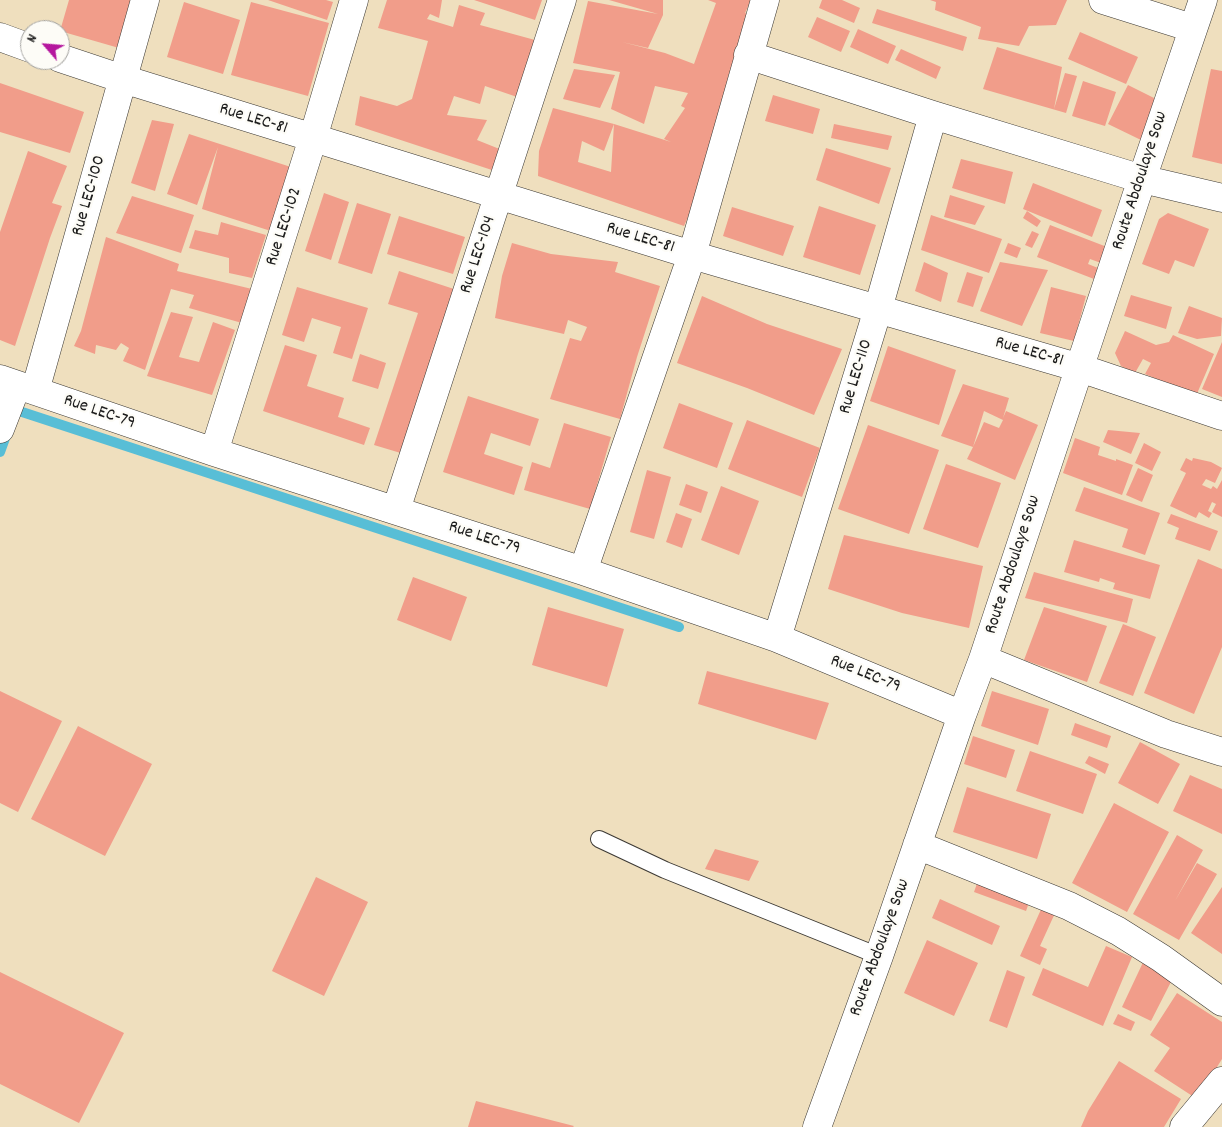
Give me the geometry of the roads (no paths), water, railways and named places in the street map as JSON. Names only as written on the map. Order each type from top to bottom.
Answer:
[{"type":"street","name":"Rue LEC-100","points":[[0,429],[123,79],[146,0]]},
{"type":"street","name":"Rue LEC-102","points":[[214,452],[313,138],[354,0]]},
{"type":"street","name":"Rue LEC-104","points":[[396,510],[562,0]]},
{"type":"street","points":[[583,571],[692,255],[765,0]]},
{"type":"street","points":[[1103,0],[1192,28]]},
{"type":"street","name":"Route Abdoulaye Sow","points":[[816,1127],[879,956],[983,659],[1192,28],[1203,0]]},
{"type":"street","points":[[0,37],[20,44]]},
{"type":"street","points":[[748,54],[1142,179],[1222,198]]},
{"type":"street","name":"Rue LEC-81","points":[[70,61],[692,255],[1080,368],[1222,416]]},
{"type":"street","name":"Rue LEC-110","points":[[776,638],[878,309],[933,114]]},
{"type":"street","name":"Rue LEC-79","points":[[17,385],[214,452],[583,571],[776,638],[962,715]]},
{"type":"street","points":[[983,659],[1166,734],[1222,752]]},
{"type":"street","points":[[917,845],[1069,906],[1118,931],[1222,1002]]},
{"type":"street","points":[[1184,1127],[1222,1081]]},
{"type":"lane","points":[[599,839],[665,870],[879,956]]},
{"type":"waterway","points":[[14,416],[16,410],[679,627]]},
{"type":"waterway","points":[[0,452],[8,430]]}]
